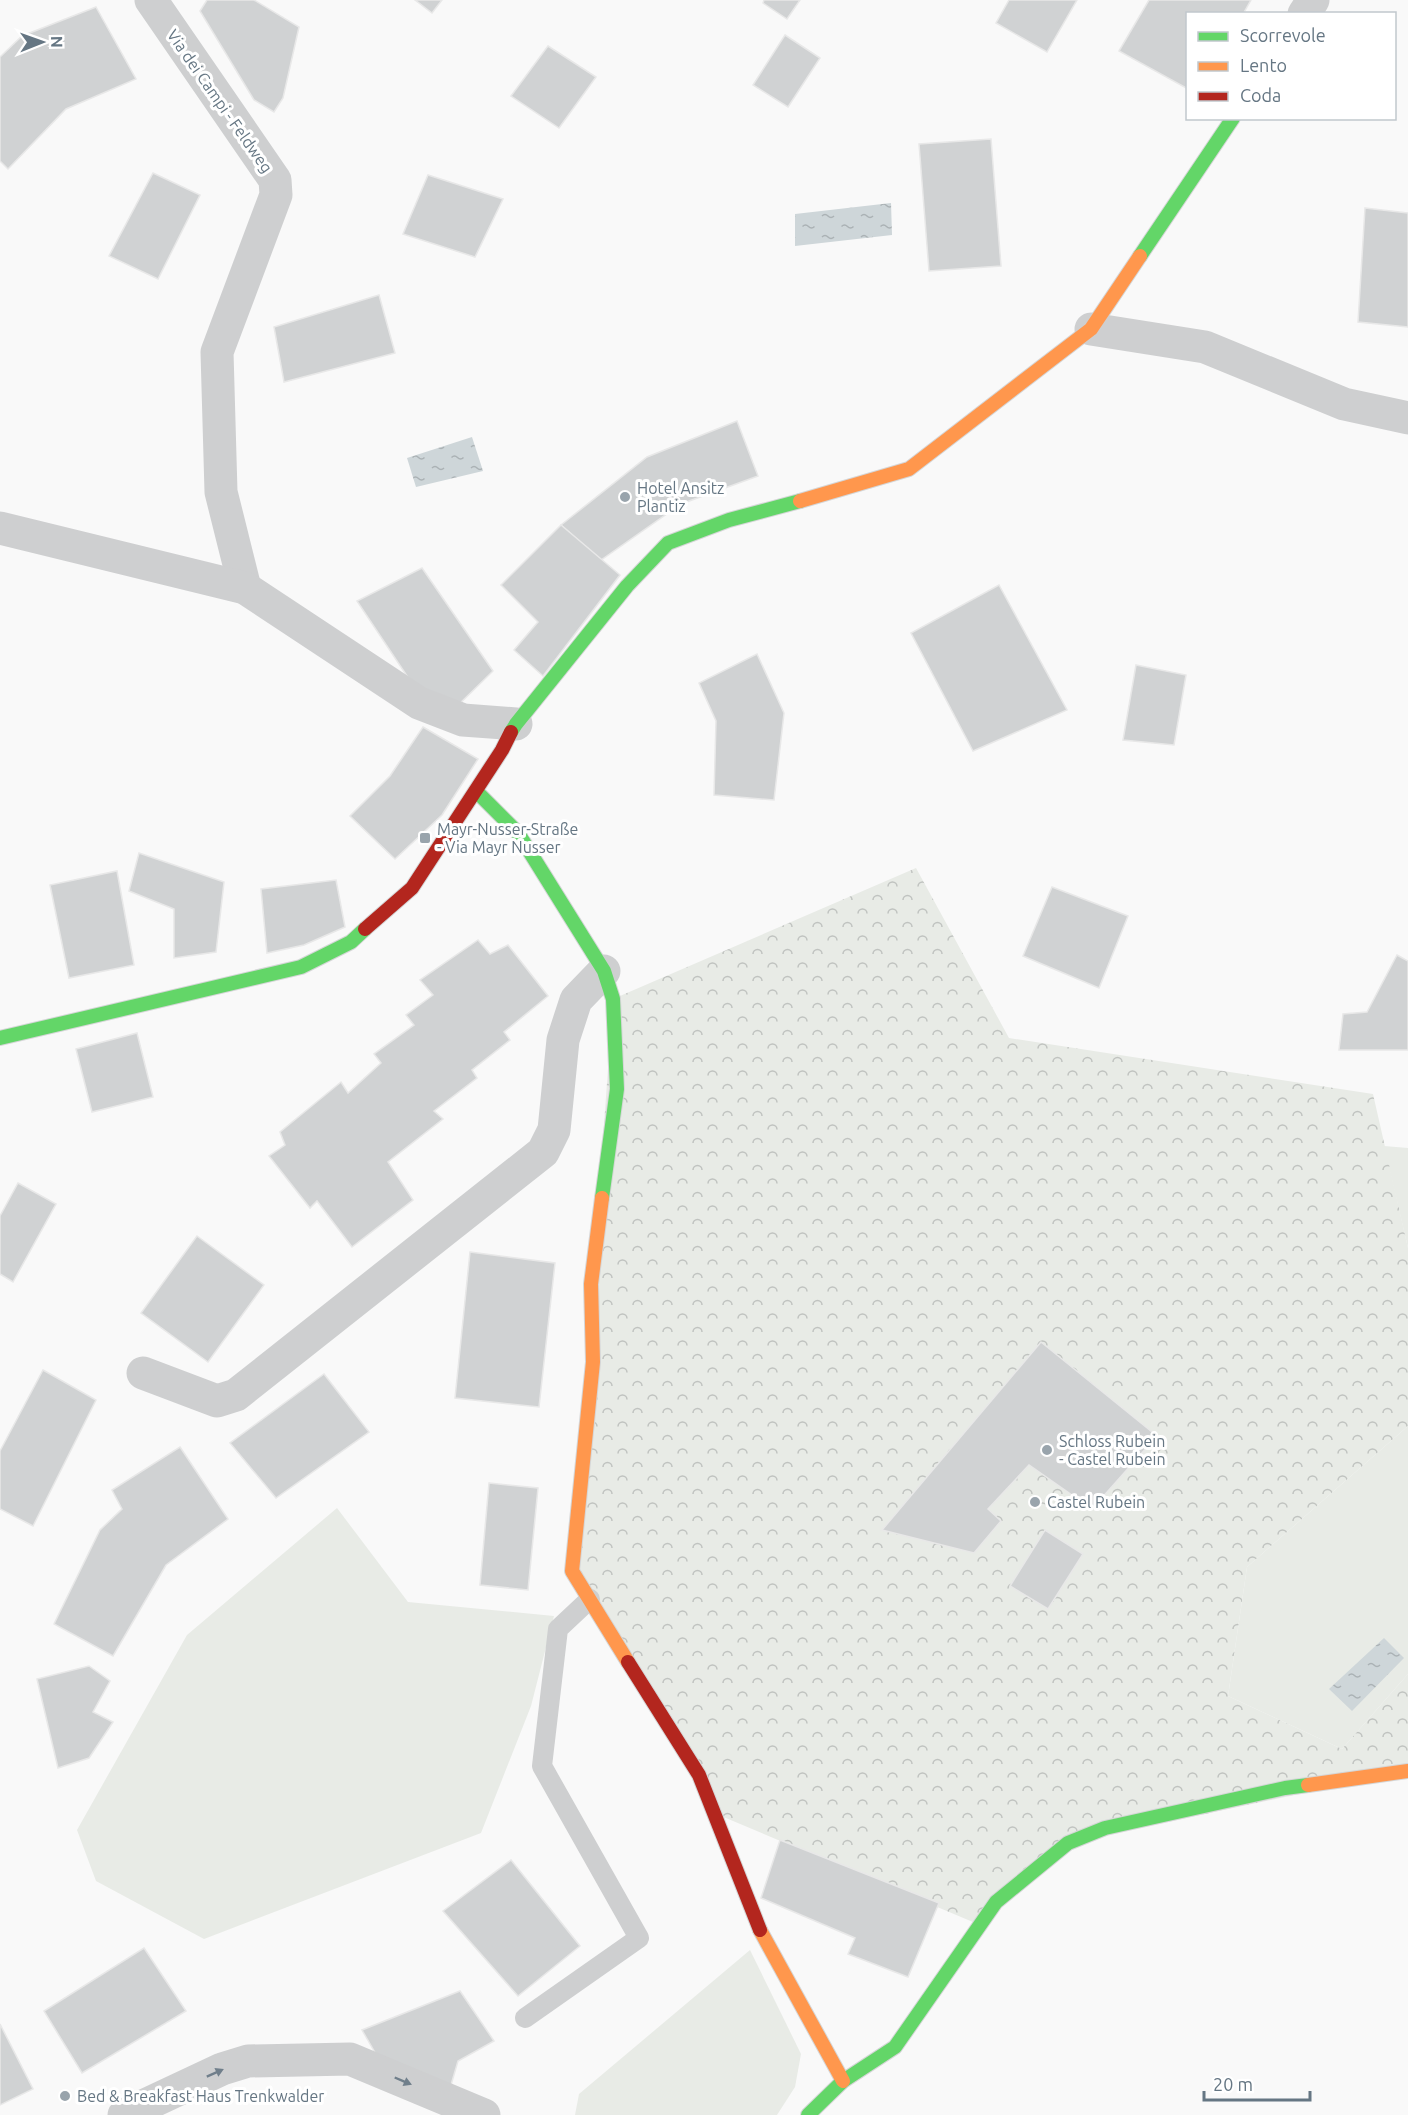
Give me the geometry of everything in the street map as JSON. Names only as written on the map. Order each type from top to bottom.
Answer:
[{"type":"street","name":"Via dei Campi - Feldweg","points":[[151,0],[275,180],[276,195],[217,352],[221,492],[245,588]]},
{"type":"street","points":[[0,1038],[301,967],[351,942],[412,888],[476,791],[516,724],[627,586],[668,543],[729,520],[863,484],[909,469],[1091,329],[1232,120]]},
{"type":"street","points":[[1091,329],[1205,347],[1344,404],[1408,418]]},
{"type":"street","points":[[0,528],[245,588],[419,703],[463,720],[516,724]]},
{"type":"street","points":[[476,791],[518,833],[604,971],[613,999],[617,1089],[591,1284],[593,1362],[573,1571],[699,1775],[763,1938],[843,2081]]},
{"type":"street","points":[[143,1373],[217,1401],[236,1395],[543,1152],[554,1130],[563,1040],[576,1000],[604,971]]},
{"type":"street","points":[[808,2115],[843,2081],[895,2047],[996,1902],[1068,1843],[1105,1827],[1285,1788],[1408,1771]]},
{"type":"street","points":[[124,2115],[222,2069],[248,2061],[350,2058],[484,2115]]},
{"type":"lane","points":[[525,2018],[639,1938],[542,1766],[558,1629],[590,1599]]},
{"type":"green space","points":[[916,868],[1009,1038],[1373,1094],[1408,1248],[1408,1426],[1247,1567],[1228,1696],[1342,1749],[1408,1674],[1408,1771],[1068,1843],[980,1925],[714,1813],[572,1571],[613,999]]},
{"type":"green space","points":[[1384,1146],[1408,1148],[1408,1248]]},
{"type":"green space","points":[[1408,1426],[1408,1674],[1342,1749],[1228,1696],[1247,1567]]},
{"type":"green space","points":[[337,1508],[408,1602],[554,1616],[531,1706],[481,1833],[204,1939],[96,1881],[77,1830],[187,1635]]},
{"type":"green space","points":[[750,1950],[801,2054],[795,2087],[777,2115],[575,2115],[579,2094]]},
{"type":"water","points":[[891,203],[892,235],[795,246],[795,214]]},
{"type":"water","points":[[472,437],[483,471],[416,487],[407,458]]},
{"type":"water","points":[[1384,1638],[1404,1658],[1352,1711],[1329,1689]]},
{"type":"building","points":[[207,0],[254,0],[299,27],[283,98],[274,112],[254,100],[200,11]]},
{"type":"building","points":[[415,0],[442,0],[432,13]]},
{"type":"building","points":[[764,0],[800,0],[787,19],[763,3]]},
{"type":"building","points":[[1009,0],[1077,0],[1047,52],[996,23]]},
{"type":"building","points":[[1149,0],[1251,0],[1244,12],[1186,12],[1186,88],[1119,51]]},
{"type":"building","points":[[96,7],[136,79],[66,109],[8,169],[0,161],[0,57],[22,36]]},
{"type":"building","points":[[785,35],[820,58],[788,107],[753,85]]},
{"type":"building","points":[[548,46],[596,77],[559,128],[511,96]]},
{"type":"building","points":[[991,139],[1001,266],[929,271],[919,144]]},
{"type":"building","points":[[153,173],[200,195],[158,279],[109,256]]},
{"type":"building","points":[[428,175],[503,199],[475,257],[403,234]]},
{"type":"building","points":[[1365,208],[1408,213],[1408,327],[1358,322]]},
{"type":"building","points":[[379,295],[395,353],[284,382],[274,327]]},
{"type":"building","points":[[737,421],[758,476],[681,504],[601,560],[561,525],[647,457]]},
{"type":"building","points":[[561,525],[620,575],[543,676],[514,650],[538,622],[501,585]]},
{"type":"building","points":[[422,568],[493,671],[452,711],[415,688],[357,601]]},
{"type":"building","points":[[999,585],[1067,710],[973,751],[911,633]]},
{"type":"building","points":[[757,654],[784,713],[774,800],[714,795],[716,721],[699,683]]},
{"type":"building","points":[[1136,665],[1186,675],[1174,745],[1123,740]]},
{"type":"building","points":[[423,727],[478,759],[442,815],[395,859],[350,816],[390,776]]},
{"type":"building","points":[[139,853],[224,882],[216,952],[174,958],[174,909],[129,891]]},
{"type":"building","points":[[117,871],[134,965],[69,978],[50,885]]},
{"type":"building","points":[[336,880],[345,927],[304,945],[267,953],[261,889]]},
{"type":"building","points":[[1052,887],[1128,916],[1099,988],[1023,956]]},
{"type":"building","points":[[478,940],[490,954],[508,945],[548,996],[504,1032],[510,1040],[472,1070],[477,1078],[434,1111],[443,1119],[388,1162],[413,1200],[352,1247],[317,1201],[310,1208],[269,1156],[285,1145],[280,1132],[341,1082],[348,1093],[381,1063],[374,1054],[414,1025],[406,1015],[433,995],[420,980]]},
{"type":"building","points":[[1397,955],[1408,961],[1408,1050],[1339,1050],[1343,1014],[1367,1012]]},
{"type":"building","points":[[137,1033],[153,1097],[92,1112],[76,1049]]},
{"type":"building","points":[[18,1183],[56,1204],[13,1282],[0,1274],[0,1216]]},
{"type":"building","points":[[197,1236],[264,1285],[208,1362],[141,1313]]},
{"type":"building","points":[[470,1252],[555,1263],[539,1407],[455,1398]]},
{"type":"building","name":"Schloss Rubein - Castel Rubein","points":[[1041,1342],[1157,1436],[1092,1509],[1029,1465],[988,1509],[1001,1521],[974,1553],[882,1530]]},
{"type":"building","points":[[43,1370],[96,1400],[33,1526],[0,1509],[0,1451]]},
{"type":"building","points":[[324,1374],[369,1432],[276,1498],[230,1443]]},
{"type":"building","points":[[180,1447],[228,1519],[166,1565],[113,1656],[54,1624],[100,1530],[122,1509],[112,1490]]},
{"type":"building","points":[[489,1483],[538,1488],[528,1590],[480,1585]]},
{"type":"building","points":[[1045,1530],[1083,1554],[1048,1609],[1010,1586]]},
{"type":"building","points":[[89,1666],[110,1681],[93,1712],[113,1722],[89,1758],[58,1768],[37,1679]]},
{"type":"building","points":[[780,1840],[939,1903],[908,1977],[848,1954],[855,1938],[761,1898]]},
{"type":"building","points":[[511,1860],[580,1946],[518,1996],[443,1911]]},
{"type":"building","points":[[144,1948],[186,2011],[82,2073],[44,2011]]},
{"type":"building","points":[[460,1991],[494,2041],[458,2061],[451,2085],[377,2056],[362,2030]]},
{"type":"building","points":[[0,2024],[33,2089],[0,2105]]},
{"type":"traffic: fast","points":[[1140,256],[1232,120]]},
{"type":"traffic: fast","points":[[511,732],[627,586],[668,543],[729,520],[800,501]]},
{"type":"traffic: fast","points":[[476,791],[518,833],[604,971],[613,999],[617,1089],[602,1198]]},
{"type":"traffic: fast","points":[[0,1038],[301,967],[351,942],[365,929]]},
{"type":"traffic: fast","points":[[808,2115],[843,2081],[895,2047],[996,1902],[1068,1843],[1105,1828],[1285,1788],[1308,1785]]},
{"type":"traffic: slow","points":[[800,501],[909,469],[1091,329],[1140,256]]},
{"type":"traffic: slow","points":[[602,1198],[591,1284],[593,1362],[572,1571],[628,1662]]},
{"type":"traffic: slow","points":[[1308,1785],[1408,1771]]},
{"type":"traffic: slow","points":[[760,1930],[843,2081]]},
{"type":"traffic: jam","points":[[365,929],[412,888],[502,750],[511,732]]},
{"type":"traffic: jam","points":[[628,1662],[699,1775],[760,1930]]},
{"type":"place","name":"Hotel Ansitz Plantiz","points":[[625,497]]},
{"type":"place","name":"Mayr-Nusser-Straße - Via Mayr Nusser","points":[[425,838]]},
{"type":"place","name":"Schloss Rubein - Castel Rubein","points":[[1047,1450]]},
{"type":"place","name":"Castel Rubein","points":[[1035,1502]]},
{"type":"place","name":"Bed & Breakfast Haus Trenkwalder","points":[[65,2096]]}]
